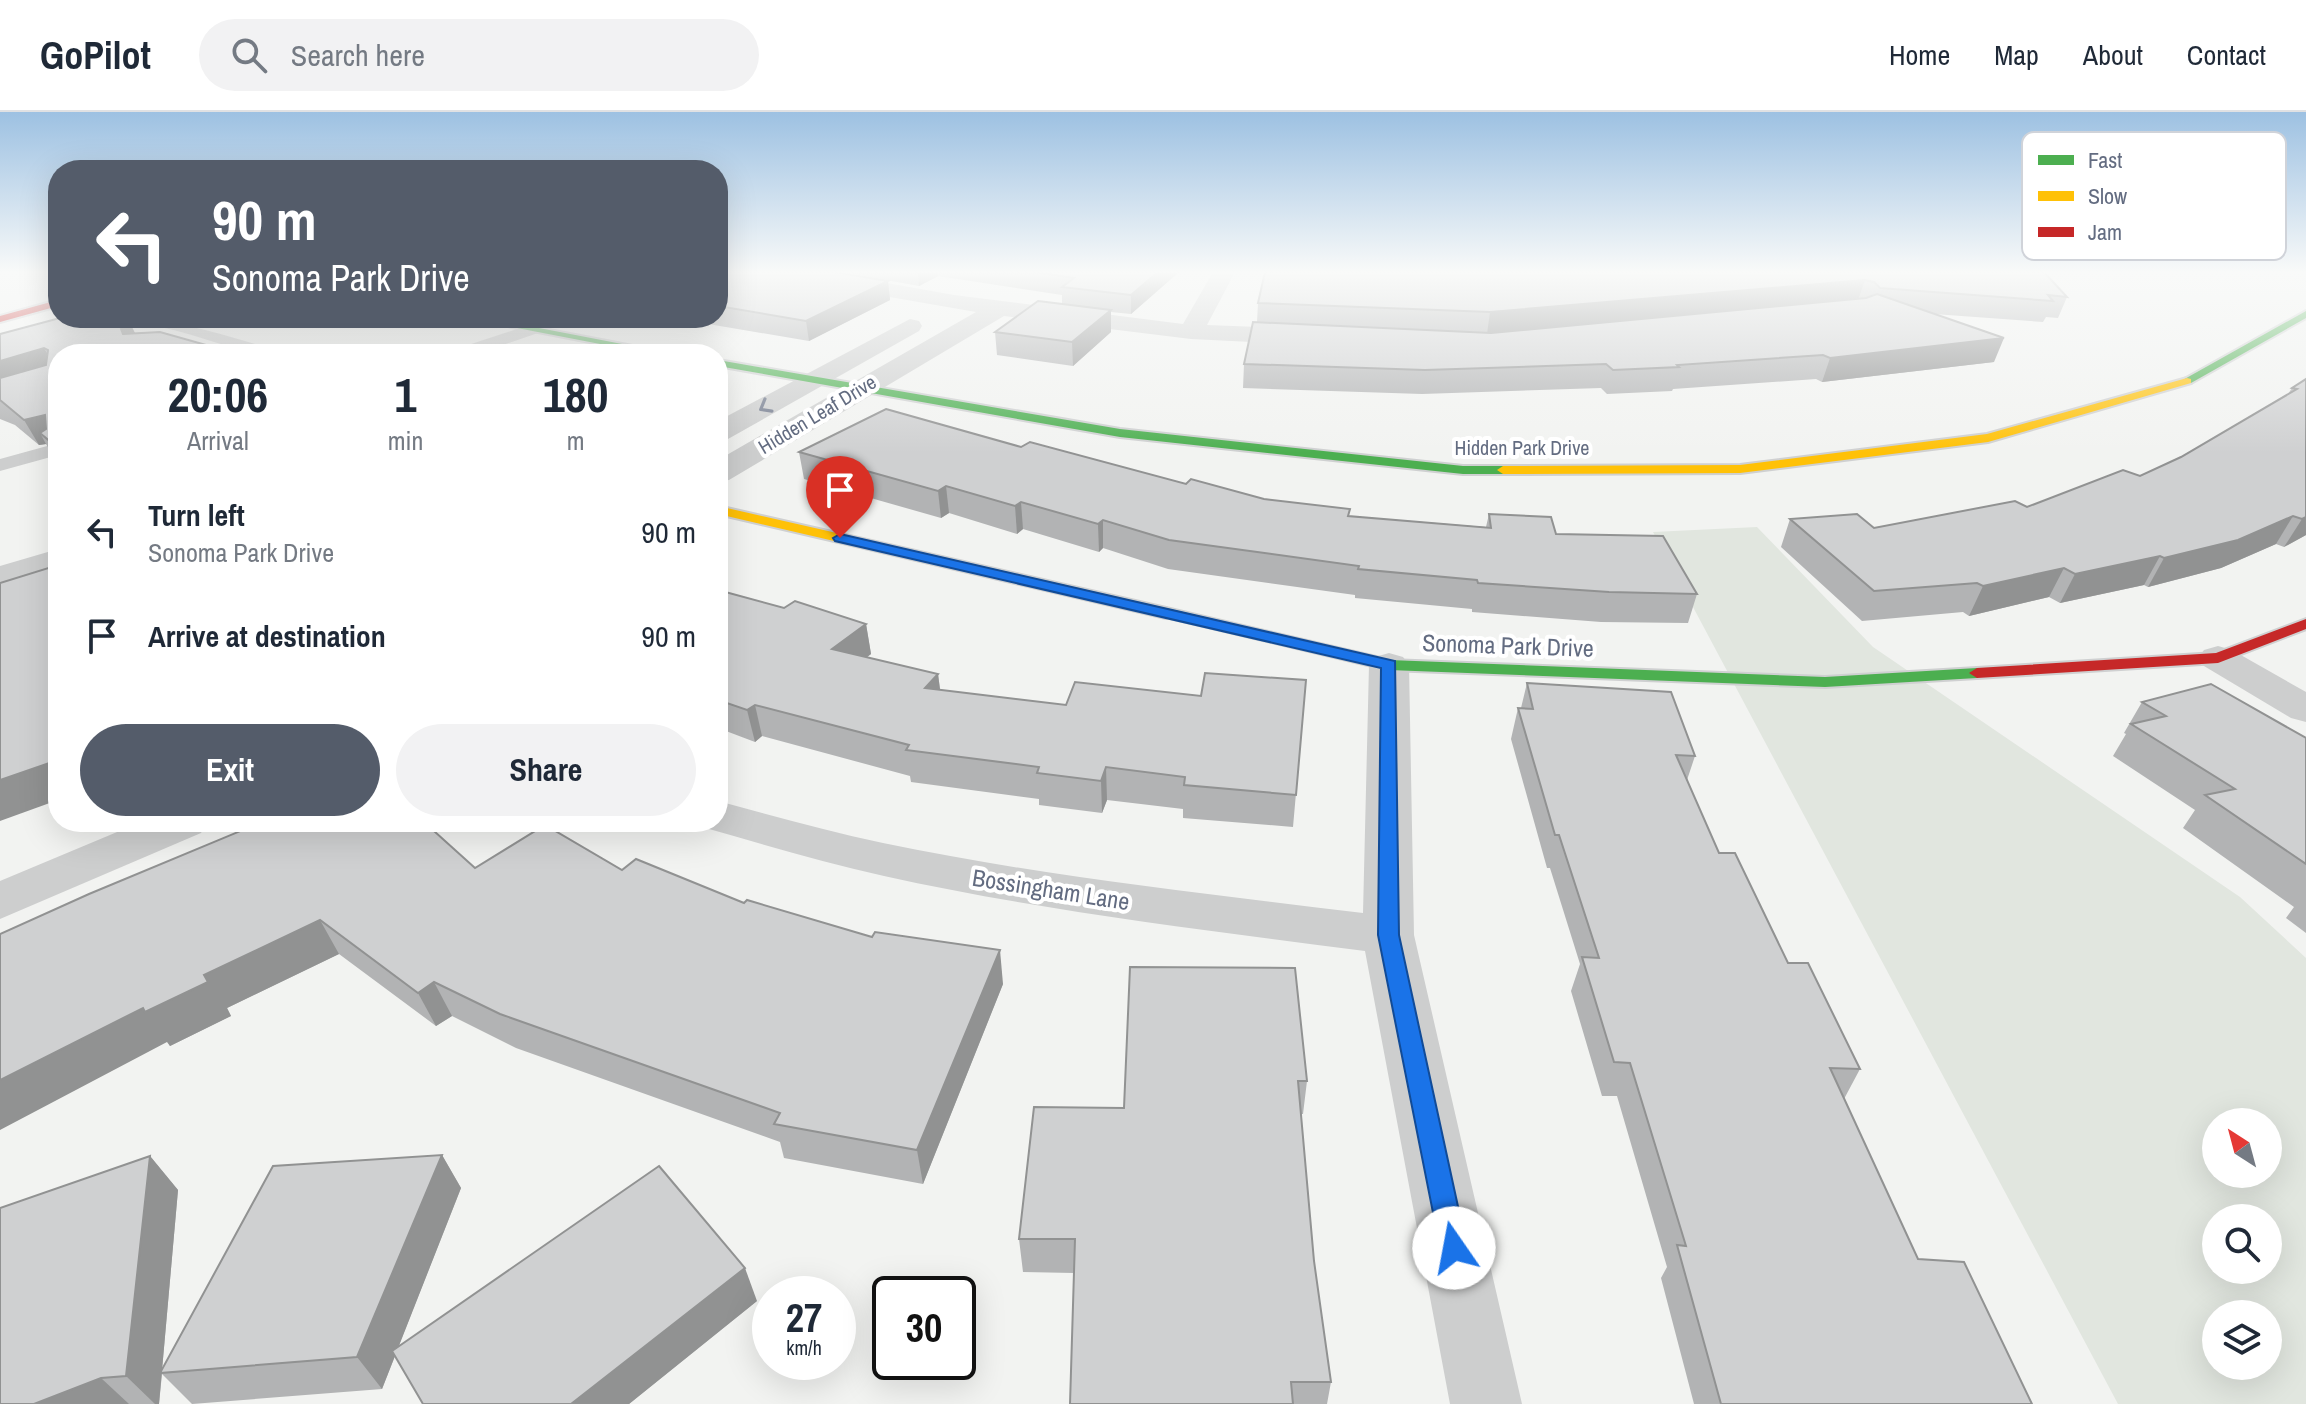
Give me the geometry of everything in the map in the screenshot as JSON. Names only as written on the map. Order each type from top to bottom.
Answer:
[{"type":"street","points":[[550,332],[614,344]]},
{"type":"street","name":"Hidden Leaf Drive","points":[[728,427],[898,332]]},
{"type":"street","name":"Hidden Leaf Drive","points":[[728,467],[957,332]]},
{"type":"street","points":[[1198,332],[1331,338]]},
{"type":"street","name":"Hidden Park Drive","points":[[728,365],[1120,433],[1463,470],[1740,469],[1988,438],[2178,386],[2273,332]]},
{"type":"street","name":"Sonoma Park Drive","points":[[728,512],[1389,665],[1825,682],[2218,658],[2306,624]]},
{"type":"street","points":[[0,578],[48,563]]},
{"type":"street","points":[[2218,658],[2306,709]]},
{"type":"street","points":[[1389,665],[1388,935],[1486,1404]]},
{"type":"street","name":"Bossingham Lane","points":[[728,819],[1019,888],[1388,935]]},
{"type":"street","points":[[0,901],[161,832]]},
{"type":"lane","points":[[197,332],[237,344]]},
{"type":"lane","points":[[488,344],[522,332]]},
{"type":"lane","points":[[179,344],[209,335]]},
{"type":"lane","points":[[0,465],[48,452]]},
{"type":"shaded area","points":[[1757,527],[1873,647],[2240,897],[2306,958],[2306,1404],[2118,1404],[1653,532]]},
{"type":"building","points":[[161,332],[203,344],[48,344],[48,350],[44,348],[0,361],[0,334]]},
{"type":"building","points":[[997,332],[1084,332],[1072,342]]},
{"type":"building","points":[[1251,332],[1988,332],[2004,338],[1830,358],[1823,355],[1613,370],[1606,364],[1425,370],[1244,364]]},
{"type":"building","points":[[48,350],[48,440],[40,433],[46,429],[45,415],[24,420],[0,400],[0,378],[46,365]]},
{"type":"building","points":[[2306,379],[2306,517],[2293,516],[2238,540],[2164,558],[2160,556],[2075,574],[2064,568],[1983,586],[1977,583],[1874,591],[1790,519],[1857,514],[1874,528],[2015,501],[2027,507],[2123,470],[2140,476],[2181,457],[2297,389],[2292,388]]},
{"type":"building","points":[[886,409],[1021,447],[1030,442],[1186,484],[1191,479],[1264,499],[1350,509],[1348,516],[1491,528],[1489,514],[1551,517],[1556,534],[1663,536],[1697,594],[1609,592],[1478,583],[1477,580],[1358,569],[1359,566],[1169,540],[1103,520],[1098,524],[1021,502],[1015,506],[946,486],[938,491],[799,452]]},
{"type":"building","points":[[48,568],[48,763],[0,780],[0,583]]},
{"type":"building","points":[[728,593],[784,608],[795,601],[866,624],[832,649],[938,674],[925,688],[1066,705],[1075,682],[1201,696],[1205,673],[1306,680],[1296,795],[1184,785],[1185,777],[1106,767],[1101,781],[1037,773],[1039,767],[906,750],[909,745],[755,705],[747,710],[728,703]]},
{"type":"building","points":[[1527,683],[1671,692],[1695,756],[1676,755],[1719,853],[1735,853],[1788,963],[1808,963],[1860,1069],[1830,1068],[1918,1259],[1964,1262],[2032,1404],[1721,1404],[1677,1245],[1686,1246],[1630,1063],[1614,1062],[1582,957],[1599,958],[1559,835],[1555,835],[1518,708],[1533,709]]},
{"type":"building","points":[[2211,684],[2306,738],[2306,864],[2205,795],[2235,789],[2131,724],[2166,716],[2142,702]]},
{"type":"building","points":[[238,832],[435,832],[475,868],[534,832],[557,832],[622,870],[636,859],[744,903],[747,900],[872,937],[875,932],[1000,950],[917,1150],[774,1124],[780,1113],[500,1014],[434,982],[418,993],[320,920],[204,975],[208,982],[145,1012],[143,1008],[0,1080],[0,934]]},
{"type":"building","points":[[1130,967],[1295,968],[1307,1081],[1298,1081],[1314,1261],[1331,1382],[1291,1382],[1293,1404],[1070,1404],[1075,1239],[1019,1239],[1034,1107],[1124,1108]]},
{"type":"building","points":[[442,1155],[357,1357],[160,1373],[273,1166]]},
{"type":"building","points":[[150,1156],[126,1376],[101,1378],[34,1404],[0,1404],[0,1208]]},
{"type":"building","points":[[659,1166],[745,1268],[571,1404],[423,1404],[392,1351]]},
{"type":"traffic: fast","points":[[550,332],[614,344]]},
{"type":"traffic: fast","points":[[2187,381],[2274,332]]},
{"type":"traffic: fast","points":[[728,365],[1120,433],[1463,470],[1503,470]]},
{"type":"traffic: fast","points":[[1166,613],[1389,665],[1825,682],[1977,673]]},
{"type":"traffic: slow","points":[[1503,470],[1740,469],[1988,438],[2187,381]]},
{"type":"traffic: slow","points":[[728,512],[1166,613]]},
{"type":"traffic: jam","points":[[1977,673],[2218,658],[2306,624]]},
{"type":"route","points":[[840,538],[1389,665],[1388,935],[1454,1248]]}]
